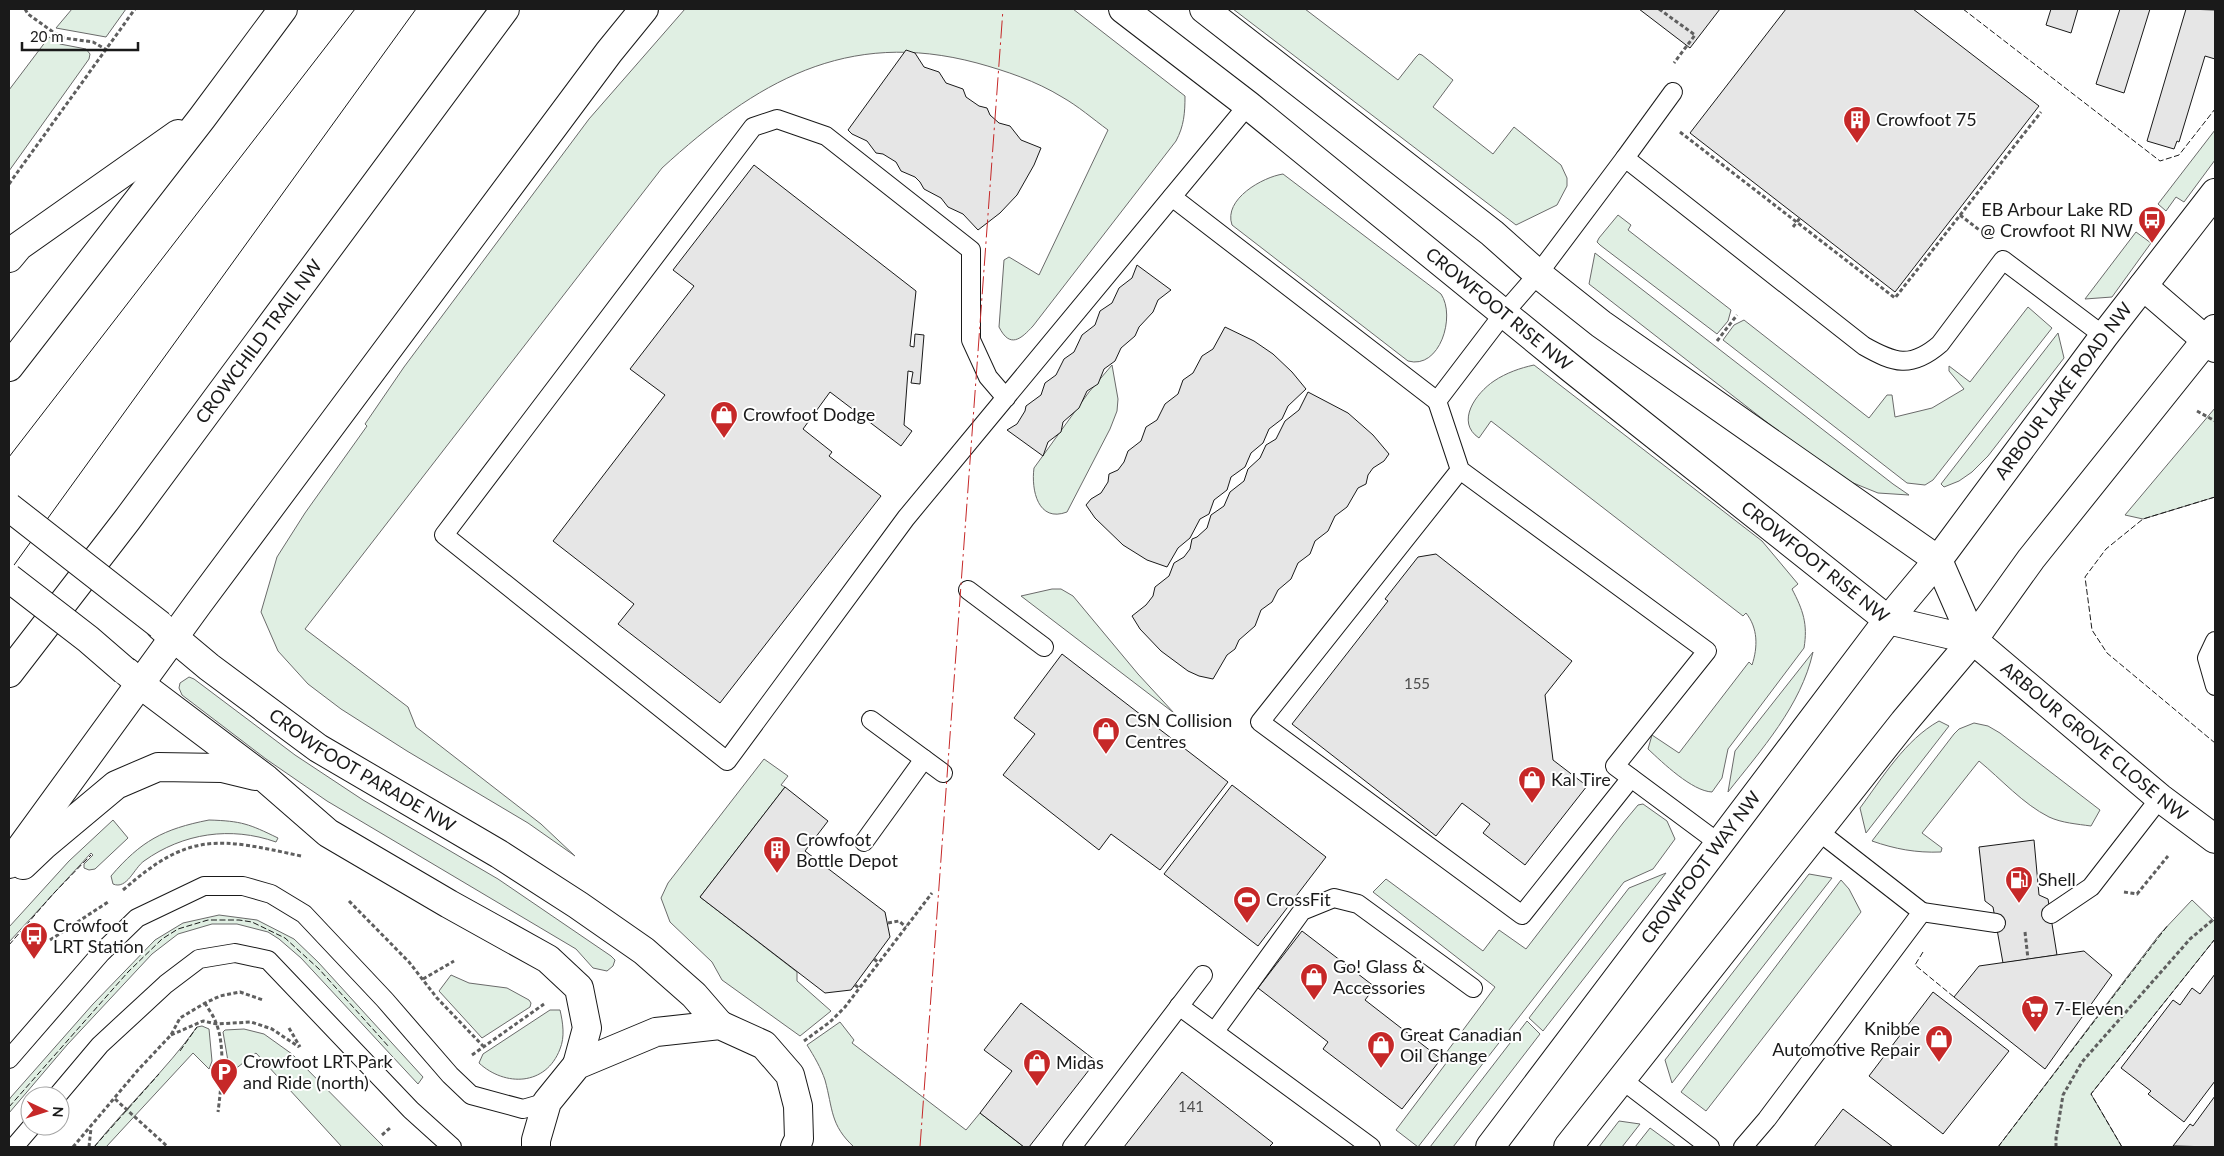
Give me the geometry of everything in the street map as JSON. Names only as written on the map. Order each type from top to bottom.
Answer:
[{"type":"main road","points":[[9,367],[202,118],[283,9]]},
{"type":"main road","name":"CROWCHILD TRAIL NW","points":[[9,673],[127,520],[505,9]]},
{"type":"main road","points":[[9,864],[132,677],[644,9]]},
{"type":"main road","name":"CROWFOOT RISE NW","points":[[1123,9],[1248,104],[1504,313],[1888,620],[1974,640]]},
{"type":"main road","points":[[1204,9],[1492,233],[1538,274],[1601,324],[1938,560],[1974,640]]},
{"type":"main road","points":[[9,258],[19,246],[202,118]]},
{"type":"main road","name":"ARBOUR LAKE ROAD NW","points":[[1914,590],[2104,336],[2215,193]]},
{"type":"main road","points":[[1568,1147],[1904,722],[1974,640],[2031,559],[2212,340],[2143,286]]},
{"type":"main road","name":"CROWFOOT PARADE NW","points":[[9,507],[167,631],[209,667],[318,748],[498,854],[578,904],[644,951],[694,995],[720,1026]]},
{"type":"main road","points":[[9,578],[88,639],[132,677],[266,779],[328,833],[449,904],[548,958],[579,988],[587,1028],[577,1065],[547,1102],[536,1140],[536,1147]]},
{"type":"main road","name":"CROWFOOT WAY NW","points":[[1490,1147],[1888,620],[1914,590]]},
{"type":"main road","name":"ARBOUR GROVE CLOSE NW","points":[[1974,640],[2160,798],[2213,833]]},
{"type":"main road","points":[[9,879],[43,846],[116,785],[158,767],[222,768],[266,779]]},
{"type":"main road","points":[[577,1065],[656,1032],[720,1026],[764,1045],[790,1075],[798,1106],[801,1144]]},
{"type":"lane","points":[[1438,401],[1504,313],[1538,274],[1674,92]]},
{"type":"lane","points":[[1006,398],[988,377],[971,340],[972,250],[826,136],[777,119],[753,127],[444,535],[726,761],[906,518],[1006,398],[1248,104]]},
{"type":"lane","points":[[1625,158],[1864,346],[1888,360],[1907,361],[1918,359],[1930,353],[1940,344],[2003,260],[2104,336]]},
{"type":"lane","points":[[1172,197],[1438,401],[1460,470],[1707,651],[1615,766],[1720,844]]},
{"type":"lane","points":[[1460,470],[1260,722],[1522,915],[1631,778]]},
{"type":"lane","points":[[968,590],[1044,647]]},
{"type":"lane","points":[[2215,641],[2207,658],[2215,686]]},
{"type":"lane","points":[[871,720],[943,773]]},
{"type":"lane","points":[[864,842],[924,759]]},
{"type":"lane","points":[[2050,914],[2091,887],[2160,798]]},
{"type":"lane","points":[[1818,831],[1922,912],[1996,923]]},
{"type":"lane","points":[[9,1059],[101,953],[137,918],[204,886],[242,886],[271,894],[304,914],[385,1000],[450,1075],[471,1095],[523,1109],[547,1102]]},
{"type":"lane","points":[[1214,1031],[1302,911],[1334,898],[1358,904],[1473,988]]},
{"type":"lane","points":[[1743,1147],[1773,1111],[1922,912]]},
{"type":"lane","points":[[65,1086],[100,1045],[166,984],[199,958],[235,953],[268,960],[411,1110],[452,1147]]},
{"type":"lane","points":[[1072,1147],[1203,976]]},
{"type":"lane","points":[[1180,1006],[1371,1147]]},
{"type":"lane","points":[[1621,1079],[1710,1147]]},
{"type":"lane","points":[[14,1147],[23,1136]]},
{"type":"path","points":[[25,9],[28,14],[64,38],[93,42],[107,50]]},
{"type":"path","points":[[9,184],[135,9]]},
{"type":"path","points":[[1659,9],[1695,36],[1672,66]]},
{"type":"path","points":[[1656,114],[1895,298],[2041,112]]},
{"type":"path","points":[[1960,215],[1990,238]]},
{"type":"path","points":[[1792,227],[1800,218]]},
{"type":"path","points":[[1717,341],[1737,315]]},
{"type":"path","points":[[2198,411],[2215,421]]},
{"type":"path","points":[[2137,894],[2168,856]]},
{"type":"path","points":[[798,1046],[830,1022],[879,963],[932,893]]},
{"type":"path","points":[[349,901],[409,962],[437,998],[483,1046]]},
{"type":"path","points":[[2056,1147],[2063,1095],[2082,1062],[2190,939],[2215,918]]},
{"type":"path","points":[[888,923],[899,921],[906,927]]},
{"type":"path","points":[[2024,927],[2028,959]]},
{"type":"path","points":[[874,959],[879,963]]},
{"type":"path","points":[[423,979],[454,961]]},
{"type":"path","points":[[855,985],[859,988]]},
{"type":"path","points":[[74,1147],[138,1070],[171,1035],[180,1018],[220,996],[240,992],[265,1000]]},
{"type":"path","points":[[205,1003],[217,1024],[223,1077],[218,1112]]},
{"type":"path","points":[[467,1059],[544,1004]]},
{"type":"path","points":[[171,1035],[203,1021],[217,1024],[251,1022],[272,1029],[300,1047],[287,1023]]},
{"type":"path","points":[[115,1098],[168,1147]]},
{"type":"path","points":[[89,1147],[91,1127]]},
{"type":"green space","points":[[72,9],[126,9],[106,37],[56,28]]},
{"type":"green space","points":[[685,9],[1073,9],[1185,96],[1184,114],[1181,130],[1176,141],[1033,326],[1016,340],[1007,338],[999,327],[1004,260],[1009,257],[1039,275],[1108,130],[1074,104],[1042,86],[988,66],[930,54],[886,53],[845,58],[806,70],[768,88],[732,110],[697,137],[662,168],[305,629],[408,707],[416,727],[541,824],[575,856],[528,823],[407,751],[341,709],[308,684],[278,651],[261,612],[277,557],[305,513],[367,426],[365,424],[404,367],[589,119]]},
{"type":"green space","points":[[1233,9],[1305,9],[1398,80],[1416,57],[1419,54],[1422,55],[1453,80],[1433,107],[1493,154],[1514,127],[1561,165],[1567,178],[1567,186],[1557,205],[1516,225]]},
{"type":"green space","points":[[49,37],[60,44],[86,49],[90,54],[89,59],[9,171],[9,90]]},
{"type":"green space","points":[[2215,130],[2215,160],[2184,202],[2176,197],[2166,211],[2158,204]]},
{"type":"green space","points":[[1283,174],[1441,294],[1447,315],[1446,327],[1436,350],[1429,357],[1419,362],[1408,361],[1232,225],[1231,215],[1233,206],[1239,198],[1265,180]]},
{"type":"green space","points":[[1618,215],[1631,225],[1628,230],[1731,310],[1728,321],[1717,334],[1597,242]]},
{"type":"green space","points":[[2136,232],[2151,243],[2112,297],[2085,299]]},
{"type":"green space","points":[[1595,253],[1909,495],[1878,493],[1836,476],[1589,284]]},
{"type":"green space","points":[[2028,307],[2052,328],[1933,480],[1925,485],[1907,483],[1723,340],[1734,325],[1744,320],[1869,418],[1887,395],[1892,395],[1895,417],[1932,408],[1964,389],[1949,371],[1949,366],[1970,382]]},
{"type":"green space","points":[[2058,333],[2064,358],[1988,456],[1972,472],[1959,481],[1944,487],[1941,484]]},
{"type":"green space","points":[[1112,365],[1118,399],[1117,411],[1110,429],[1067,512],[1049,513],[1043,509],[1035,494],[1034,468],[1089,392]]},
{"type":"green space","points":[[1534,365],[1762,541],[1798,584],[1792,589],[1804,617],[1804,648],[1728,749],[1722,778],[1712,792],[1687,782],[1648,749],[1652,735],[1679,753],[1749,662],[1752,665],[1756,645],[1753,625],[1746,613],[1743,616],[1491,421],[1479,438],[1472,431],[1468,416],[1475,400],[1487,386],[1518,369]]},
{"type":"green space","points":[[2215,408],[2215,497],[2143,519],[2125,515]]},
{"type":"green space","points":[[1052,589],[1061,589],[1073,596],[1138,674],[1174,713],[1021,596]]},
{"type":"green space","points":[[1813,652],[1807,672],[1790,709],[1728,792],[1735,751]]},
{"type":"green space","points":[[189,677],[295,755],[363,800],[498,879],[611,956],[615,960],[613,966],[607,971],[593,968],[576,949],[327,801],[266,759],[182,695],[179,688],[180,683]]},
{"type":"green space","points":[[1939,721],[1949,726],[1866,833],[1860,808],[1895,760],[1916,738]]},
{"type":"green space","points":[[1974,723],[1988,726],[2000,733],[2100,810],[2091,826],[2059,821],[2039,812],[1979,761],[1922,833],[1942,848],[1941,852],[1906,850],[1872,841],[1954,734],[1959,729]]},
{"type":"green space","points":[[764,759],[788,776],[781,785],[785,787],[700,897],[797,972],[797,981],[831,1011],[800,1036],[722,980],[712,962],[670,922],[661,898],[668,883]]},
{"type":"green space","points":[[1643,804],[1667,821],[1675,839],[1653,869],[1624,882],[1418,1147],[1396,1130],[1447,1062],[1443,1057],[1495,987],[1373,892],[1386,879],[1483,951],[1499,930],[1526,949],[1623,823],[1638,805]]},
{"type":"green space","points":[[113,820],[128,838],[95,869],[89,870],[84,868],[84,864],[93,855],[91,853],[9,942],[9,927],[69,861]]},
{"type":"green space","points":[[209,820],[245,824],[278,838],[276,842],[242,834],[225,834],[191,838],[159,851],[140,864],[122,884],[113,884],[111,876],[143,845],[166,832]]},
{"type":"green space","points":[[1666,873],[1543,1031],[1529,1018],[1629,888]]},
{"type":"green space","points":[[1809,874],[1832,878],[1672,1083],[1665,1060]]},
{"type":"green space","points":[[1841,880],[1849,889],[1861,912],[1706,1111],[1681,1092]]},
{"type":"green space","points":[[2192,900],[2215,922],[2215,939],[2091,1094],[2122,1147],[1998,1147],[2159,935]]},
{"type":"green space","points":[[219,915],[257,920],[294,939],[318,962],[423,1077],[418,1084],[301,958],[279,939],[268,932],[237,924],[212,924],[178,934],[152,954],[67,1045],[32,1086],[21,1086],[93,1004],[155,940],[183,923]]},
{"type":"green space","points":[[451,975],[469,983],[507,988],[529,1000],[531,1003],[530,1007],[482,1038],[439,991]]},
{"type":"green space","points":[[550,1010],[560,1010],[563,1035],[562,1044],[554,1061],[545,1070],[535,1076],[524,1079],[512,1079],[489,1071],[479,1063],[483,1054]]},
{"type":"green space","points":[[1527,1021],[1540,1034],[1453,1147],[1430,1147]]},
{"type":"green space","points":[[840,1022],[854,1040],[852,1043],[966,1130],[980,1113],[1024,1147],[854,1147],[836,1124],[825,1080],[807,1045]]},
{"type":"green space","points":[[202,1026],[209,1029],[212,1061],[209,1069],[193,1053],[106,1147],[94,1147],[197,1027]]},
{"type":"green space","points":[[244,1029],[264,1034],[292,1054],[384,1147],[342,1147],[256,1053],[230,1073],[223,1032],[225,1030]]},
{"type":"green space","points":[[20,1087],[20,1100],[9,1113],[9,1100]]},
{"type":"green space","points":[[1619,1121],[1640,1124],[1622,1147],[1599,1147]]},
{"type":"green space","points":[[1650,1128],[1676,1147],[1635,1147]]},
{"type":"building","points":[[1639,9],[1720,9],[1690,48]]},
{"type":"building","name":"Crowfoot 75","points":[[1786,9],[1913,9],[2039,106],[1895,292],[1690,133]]},
{"type":"building","points":[[2051,9],[2078,9],[2071,33],[2046,25]]},
{"type":"building","points":[[2120,9],[2150,9],[2124,93],[2096,84]]},
{"type":"building","points":[[2186,9],[2215,10],[2215,59],[2205,56],[2179,142],[2177,141],[2174,149],[2147,141]]},
{"type":"building","points":[[906,50],[915,53],[924,67],[939,72],[946,83],[963,89],[966,97],[979,106],[987,108],[990,115],[999,123],[1010,126],[1021,140],[1041,148],[1017,195],[1000,213],[978,230],[963,214],[948,207],[941,198],[924,189],[915,177],[901,171],[896,162],[883,154],[876,153],[867,141],[848,130]]},
{"type":"building","name":"Crowfoot Dodge","points":[[754,165],[916,291],[910,346],[914,347],[915,334],[924,335],[920,384],[911,383],[913,372],[908,371],[904,425],[912,431],[901,446],[830,392],[803,429],[832,452],[829,456],[881,496],[720,703],[618,624],[634,604],[553,541],[665,395],[630,369],[694,286],[673,270]]},
{"type":"building","points":[[1137,265],[1171,290],[1158,300],[1153,312],[1139,327],[1135,336],[1121,348],[1115,361],[1104,369],[1098,384],[1087,391],[1079,408],[1063,422],[1061,432],[1048,442],[1043,456],[1007,430],[1017,424],[1026,406],[1041,395],[1045,383],[1056,375],[1064,359],[1074,352],[1082,335],[1095,325],[1100,311],[1112,303],[1119,288],[1132,278]]},
{"type":"building","points":[[1225,327],[1254,341],[1273,354],[1306,389],[1288,406],[1282,419],[1269,429],[1263,443],[1251,453],[1245,467],[1231,477],[1227,490],[1214,500],[1209,514],[1200,519],[1190,538],[1178,548],[1167,567],[1147,560],[1123,545],[1095,518],[1086,505],[1091,499],[1101,493],[1108,482],[1109,474],[1118,470],[1124,462],[1128,451],[1141,441],[1146,427],[1157,420],[1165,404],[1178,394],[1183,380],[1193,373],[1202,356],[1213,349]]},
{"type":"building","points":[[1308,392],[1348,413],[1373,435],[1389,454],[1384,461],[1373,468],[1368,475],[1366,484],[1358,488],[1347,507],[1335,516],[1328,531],[1315,541],[1310,554],[1298,563],[1291,579],[1278,590],[1272,602],[1261,610],[1255,626],[1239,640],[1235,649],[1227,655],[1213,679],[1199,676],[1188,671],[1161,651],[1140,629],[1132,616],[1146,605],[1153,596],[1155,587],[1169,576],[1174,563],[1184,557],[1190,549],[1192,539],[1207,528],[1211,515],[1224,506],[1230,492],[1244,481],[1248,469],[1260,458],[1266,445],[1276,439],[1285,421],[1299,410]]},
{"type":"building","points":[[1436,554],[1572,661],[1545,695],[1553,760],[1587,786],[1525,865],[1483,833],[1490,824],[1462,803],[1436,836],[1292,724],[1388,601],[1385,599],[1418,557]]},
{"type":"building","name":"CSN Collision Centres","points":[[1062,654],[1228,782],[1160,870],[1111,834],[1099,850],[1003,775],[1035,734],[1014,718]]},
{"type":"building","points":[[1232,785],[1326,857],[1258,946],[1164,874]]},
{"type":"building","name":"Crowfoot Bottle Depot","points":[[785,787],[828,821],[805,851],[885,912],[890,937],[851,990],[825,993],[700,897]]},
{"type":"building","name":"Shell","points":[[2034,840],[2039,895],[2048,899],[2057,955],[2003,963],[1993,907],[1985,901],[1979,847]]},
{"type":"building","points":[[1302,931],[1375,987],[1365,1000],[1441,1059],[1402,1109],[1323,1049],[1328,1042],[1258,988]]},
{"type":"building","name":"7-Eleven","points":[[2084,951],[2112,975],[2045,1069],[1954,997],[1979,966]]},
{"type":"building","points":[[2215,974],[2215,1081],[2184,1122],[2148,1094],[2151,1091],[2121,1068],[2173,1000],[2180,1005],[2192,988],[2200,994]]},
{"type":"building","name":"Knibbe Automotive Repair","points":[[1933,992],[2009,1051],[1943,1134],[1869,1076]]},
{"type":"building","name":"Midas","points":[[1021,1003],[1096,1061],[1029,1147],[1024,1147],[980,1113],[1012,1071],[984,1050]]},
{"type":"building","points":[[1182,1072],[1273,1143],[1269,1147],[1124,1147]]},
{"type":"building","points":[[2215,1096],[2215,1147],[2173,1146],[2190,1124],[2193,1126]]},
{"type":"building","name":"Knibbe Automotive Repair","points":[[1843,1109],[1893,1147],[1814,1147]]},
{"type":"tram line","points":[[9,457],[355,9]]},
{"type":"tram line","points":[[9,572],[416,9]]},
{"type":"fence","points":[[1963,9],[2160,161],[2179,155],[2215,109]]},
{"type":"fence","points":[[2215,497],[2143,519],[2106,549],[2085,577],[2092,630],[2107,653],[2215,743]]},
{"type":"fence","points":[[9,945],[53,894],[91,855]]},
{"type":"fence","points":[[9,1107],[128,972],[162,939],[178,929],[208,920],[252,922],[285,938],[319,969],[389,1047]]},
{"type":"fence","points":[[1998,1147],[2168,925]]},
{"type":"fence","points":[[2122,1147],[2091,1094],[2215,939]]},
{"type":"fence","points":[[1923,952],[1915,965],[1954,997]]},
{"type":"fence","points":[[180,1051],[197,1027]]},
{"type":"fence","points":[[94,1147],[159,1074]]},
{"type":"power","points":[[920,1147],[1003,9]]},
{"type":"place","name":"Crowfoot 75","points":[[1857,144]]},
{"type":"place","name":"EB Arbour Lake RD @ Crowfoot RI NW","points":[[2152,244]]},
{"type":"place","name":"Crowfoot Dodge","points":[[724,439]]},
{"type":"place","name":"CSN Collision Centres","points":[[1106,755]]},
{"type":"place","name":"Kal Tire","points":[[1532,804]]},
{"type":"place","name":"Crowfoot Bottle Depot","points":[[777,874]]},
{"type":"place","name":"Shell","points":[[2019,904]]},
{"type":"place","name":"CrossFit","points":[[1247,924]]},
{"type":"place","name":"Crowfoot LRT Station","points":[[34,960]]},
{"type":"place","name":"Go! Glass & Accessories","points":[[1314,1001]]},
{"type":"place","name":"7-Eleven","points":[[2035,1033]]},
{"type":"place","name":"Knibbe Automotive Repair","points":[[1939,1063]]},
{"type":"place","name":"Great Canadian Oil Change","points":[[1381,1069]]},
{"type":"place","name":"Midas","points":[[1037,1087]]},
{"type":"place","name":"Crowfoot LRT Park and Ride (north)","points":[[224,1096]]}]
